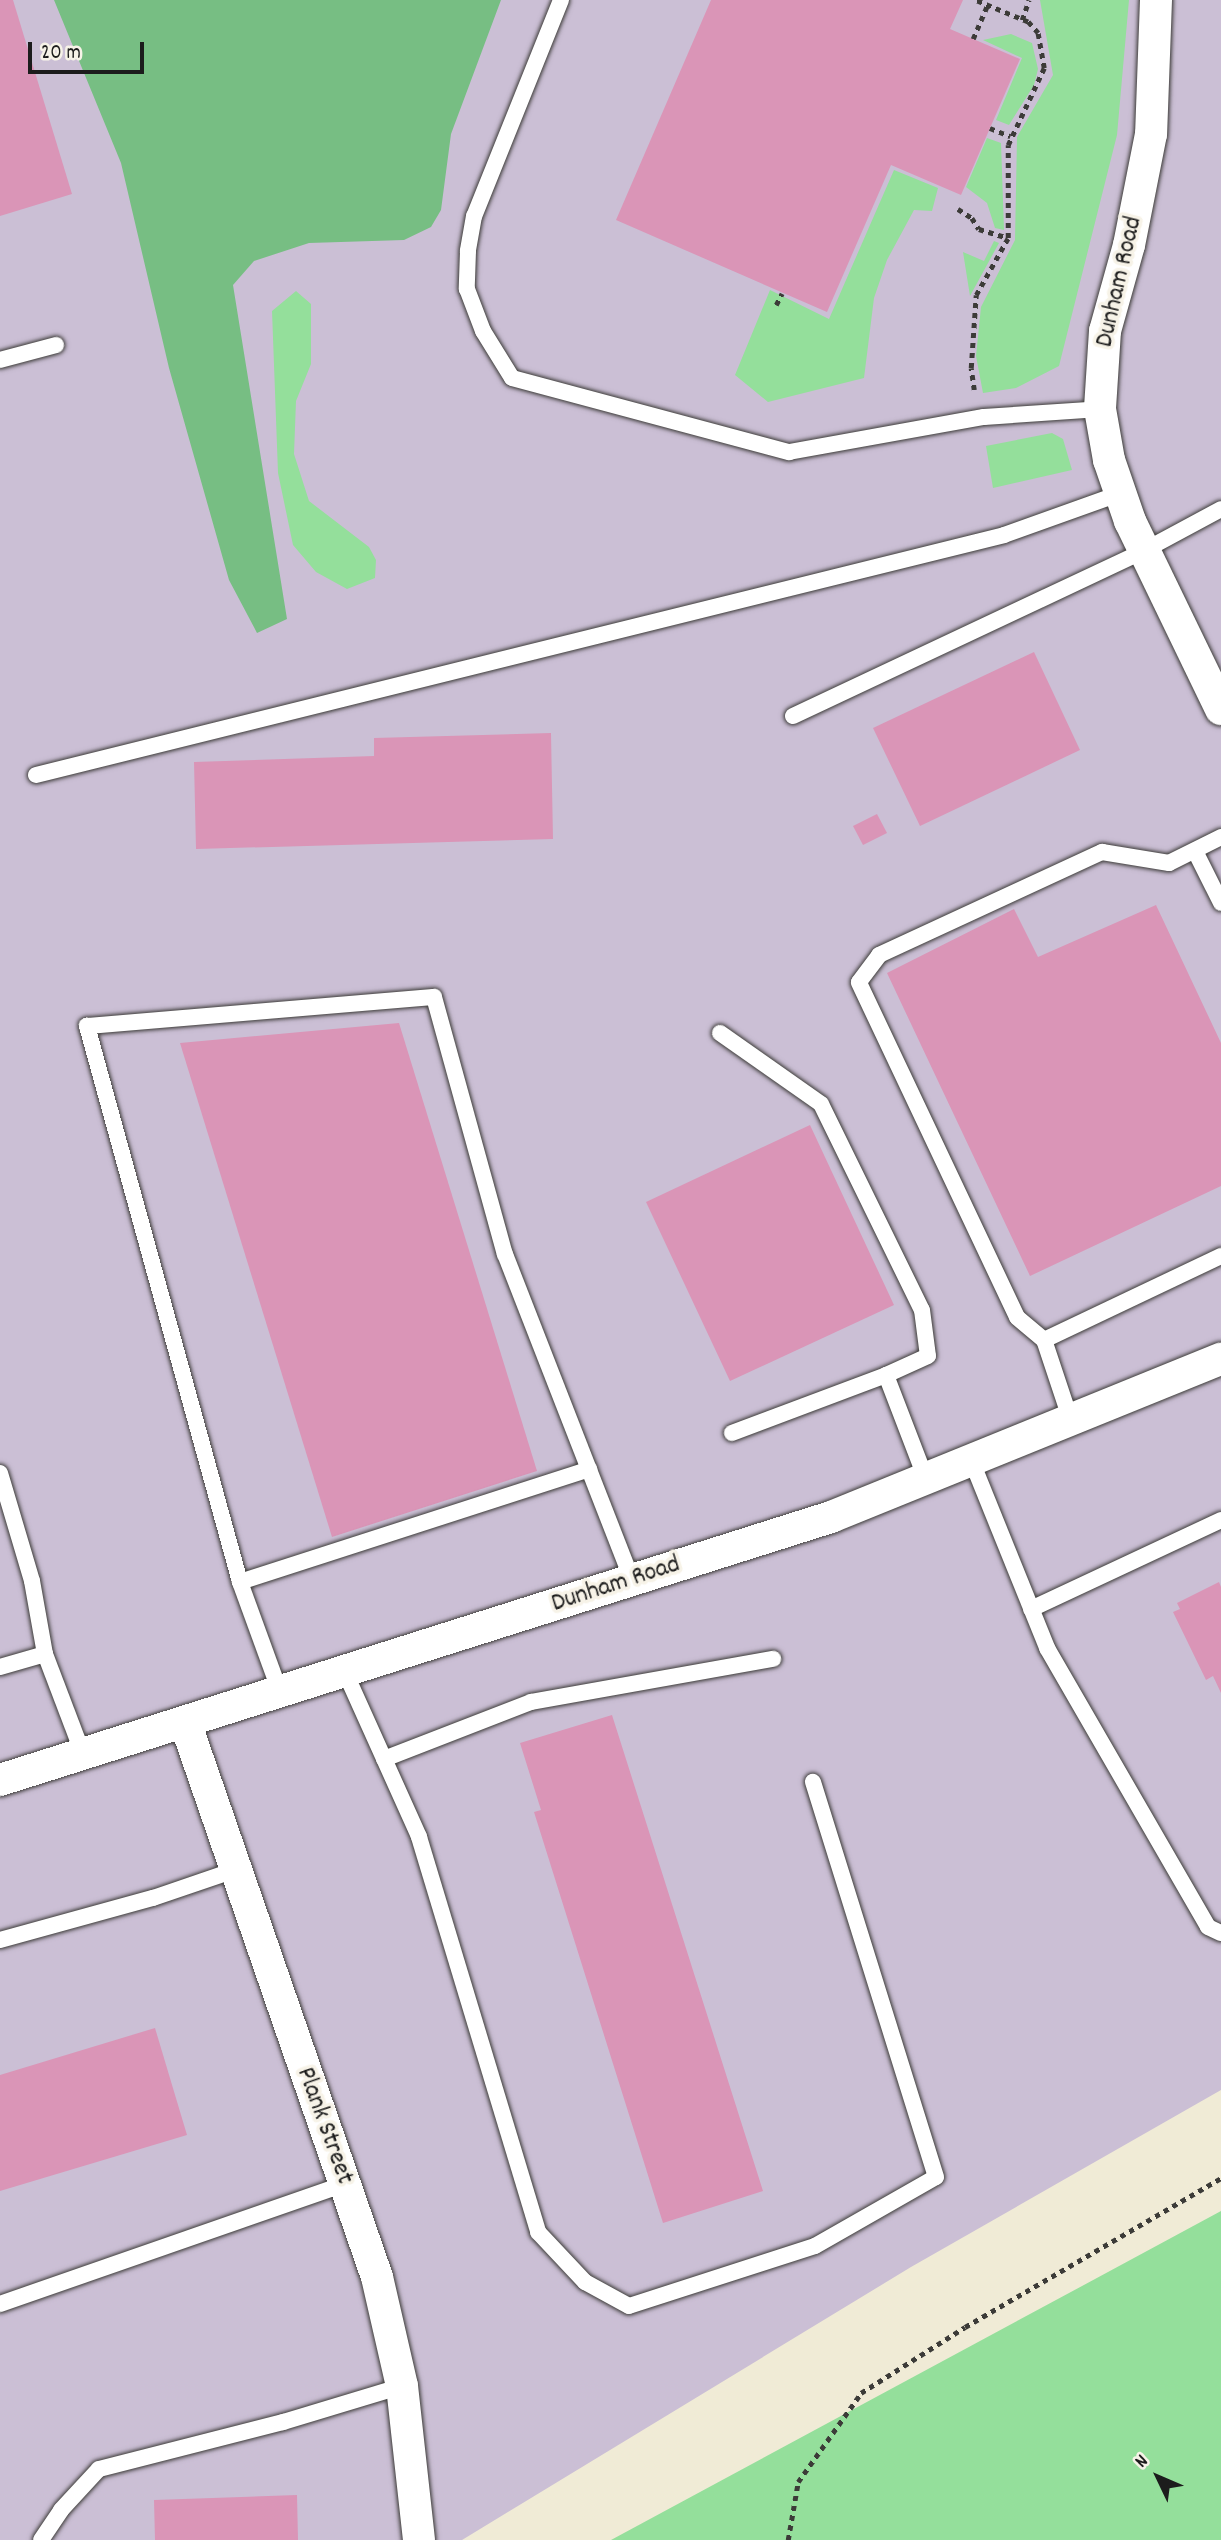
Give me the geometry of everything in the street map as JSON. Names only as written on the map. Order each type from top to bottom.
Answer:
[{"type":"street","name":"Dunham Road","points":[[1156,0],[1151,134],[1129,245],[1105,331],[1100,409],[1109,460],[1121,493],[1145,550],[1221,709]]},
{"type":"street","name":"Dunham Road","points":[[0,1780],[831,1517],[1221,1359]]},
{"type":"street","name":"Plank Street","points":[[185,1722],[377,2277],[402,2386],[419,2540]]},
{"type":"lane","points":[[561,0],[474,216],[468,251],[467,289],[483,331],[512,378],[789,452],[984,417],[1100,409]]},
{"type":"lane","points":[[0,360],[57,345]]},
{"type":"lane","points":[[36,775],[1004,535],[1121,493]]},
{"type":"lane","points":[[793,716],[1145,550],[1221,509]]},
{"type":"lane","points":[[1071,1421],[1044,1340],[1017,1317],[859,982],[878,955],[1102,852],[1170,863],[1221,837]]},
{"type":"lane","points":[[1195,850],[1221,903]]},
{"type":"lane","points":[[280,1692],[240,1582],[87,1026],[434,997],[505,1254],[632,1580]]},
{"type":"lane","points":[[720,1033],[821,1104],[922,1310],[928,1356],[886,1375],[732,1433]]},
{"type":"lane","points":[[1044,1340],[1221,1256]]},
{"type":"lane","points":[[886,1375],[926,1479]]},
{"type":"lane","points":[[972,1462],[1047,1648],[1117,1774],[1208,1927],[1221,1933]]},
{"type":"lane","points":[[240,1582],[589,1469]]},
{"type":"lane","points":[[0,1473],[32,1581],[45,1654],[83,1754]]},
{"type":"lane","points":[[1031,1609],[1221,1520]]},
{"type":"lane","points":[[0,1667],[45,1654]]},
{"type":"lane","points":[[384,1759],[531,1702],[772,1659]]},
{"type":"lane","points":[[345,1672],[419,1837],[538,2232],[585,2282],[629,2306],[815,2246],[936,2177],[813,1782]]},
{"type":"lane","points":[[0,1940],[153,1898],[235,1870]]},
{"type":"lane","points":[[0,2304],[345,2184]]},
{"type":"lane","points":[[41,2540],[61,2510],[99,2469],[283,2423],[402,2386]]},
{"type":"path","points":[[975,0],[1022,20],[1038,33],[1044,68],[1010,136],[1008,238],[975,295],[971,368],[984,417]]},
{"type":"path","points":[[1022,20],[1029,0]]},
{"type":"path","points":[[973,38],[987,6]]},
{"type":"path","points":[[990,128],[1010,136]]},
{"type":"path","points":[[958,209],[972,218],[979,229],[1008,238]]},
{"type":"path","points":[[776,305],[782,293]]},
{"type":"path","points":[[788,2540],[798,2482],[861,2393],[965,2326],[1221,2178]]},
{"type":"shaded area","points":[[0,0],[1221,0],[1221,2090],[911,2267],[462,2540],[0,2540]]},
{"type":"green space","points":[[54,0],[501,0],[451,134],[441,210],[431,227],[404,240],[309,243],[254,261],[233,285],[287,619],[257,633],[229,580],[169,368],[121,163]]},
{"type":"green space","points":[[1040,0],[1129,0],[1117,135],[1059,366],[1016,388],[983,393],[976,356],[981,307],[1015,240],[1017,137],[1053,75]]},
{"type":"green space","points":[[1011,34],[1032,43],[1038,69],[1034,85],[1009,125],[996,120],[1022,58],[983,40]]},
{"type":"green space","points":[[987,138],[1001,143],[1004,230],[995,228],[987,203],[966,187]]},
{"type":"green space","points":[[894,170],[938,188],[932,211],[914,210],[887,260],[874,298],[864,378],[768,402],[735,375],[770,290],[829,319]]},
{"type":"green space","points":[[994,241],[999,243],[970,296],[963,252],[984,261]]},
{"type":"green space","points":[[296,291],[311,304],[311,364],[296,401],[294,454],[309,501],[369,547],[376,560],[375,578],[347,589],[316,572],[293,545],[278,473],[272,311]]},
{"type":"green space","points":[[1052,433],[1063,439],[1072,470],[993,488],[986,446]]},
{"type":"green space","points":[[1221,2211],[1221,2540],[611,2540],[1108,2272]]},
{"type":"building","points":[[0,0],[13,0],[72,194],[0,216]]},
{"type":"building","points":[[711,0],[963,0],[950,29],[1020,59],[961,195],[891,165],[827,312],[616,220]]},
{"type":"building","points":[[1034,652],[1080,750],[920,826],[873,728]]},
{"type":"building","points":[[551,733],[553,839],[196,849],[194,762],[374,756],[374,738]]},
{"type":"building","points":[[877,814],[887,833],[863,845],[853,826]]},
{"type":"building","points":[[1156,905],[1221,1043],[1221,1186],[1030,1276],[887,973],[1014,909],[1038,957]]},
{"type":"building","points":[[399,1023],[537,1471],[332,1537],[180,1043]]},
{"type":"building","points":[[810,1125],[894,1305],[730,1381],[646,1202]]},
{"type":"building","points":[[1219,1582],[1221,1693],[1213,1676],[1206,1680],[1173,1612],[1180,1609],[1177,1603]]},
{"type":"building","points":[[612,1715],[763,2191],[663,2223],[534,1812],[541,1810],[520,1743]]},
{"type":"building","points":[[155,2028],[187,2135],[0,2191],[0,2075]]},
{"type":"building","points":[[297,2495],[298,2540],[155,2540],[154,2500]]}]
